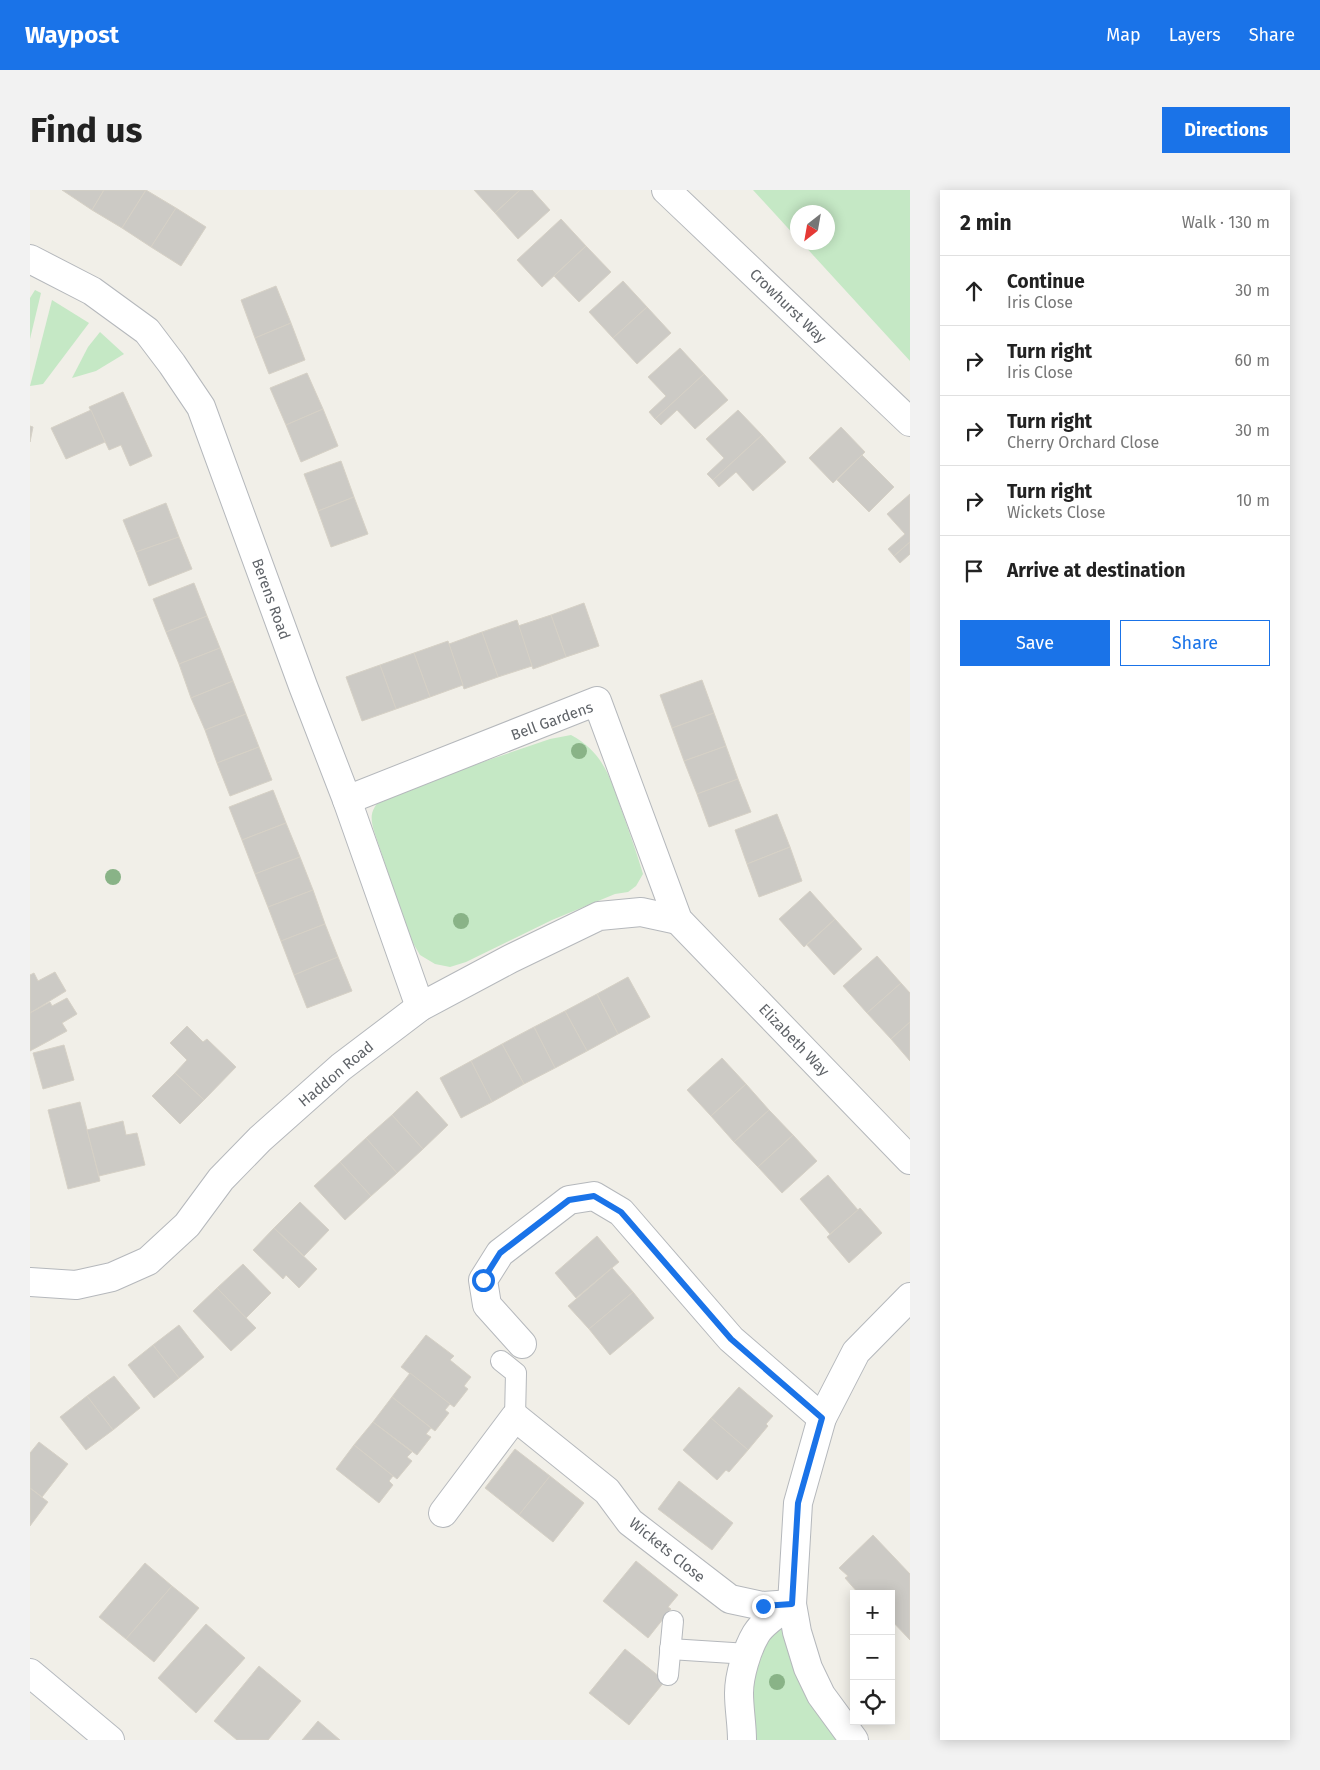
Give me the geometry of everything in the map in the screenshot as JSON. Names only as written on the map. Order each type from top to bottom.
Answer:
[{"type":"street","name":"Crowhurst Way","points":[[666,190],[910,422]]},
{"type":"street","name":"Berens Road","points":[[30,259],[92,291],[147,331],[201,407],[303,686],[347,800],[420,1008]]},
{"type":"street","name":"Bell Gardens","points":[[347,800],[597,701],[678,920]]},
{"type":"street","name":"Haddon Road","points":[[30,1282],[76,1285],[112,1278],[148,1261],[186,1225],[221,1179],[260,1138],[341,1067],[420,1008],[510,959],[599,916],[641,912],[678,920]]},
{"type":"street","name":"Elizabeth Way","points":[[678,920],[910,1160]]},
{"type":"street","points":[[511,1352],[487,1305],[483,1280],[500,1253],[569,1200],[594,1196],[621,1212],[731,1339],[822,1418]]},
{"type":"street","points":[[854,1740],[828,1706],[808,1668],[797,1632],[792,1604],[798,1503],[822,1418],[856,1352],[910,1297]]},
{"type":"street","points":[[443,1513],[515,1417]]},
{"type":"street","name":"Wickets Close","points":[[515,1417],[607,1491],[630,1522],[730,1599],[763,1606],[792,1604]]},
{"type":"street","points":[[742,1740],[739,1691],[742,1670],[757,1633],[792,1604]]},
{"type":"street","points":[[30,1673],[110,1740]]},
{"type":"lane","points":[[511,1352],[516,1374],[515,1417]]},
{"type":"lane","points":[[668,1675],[673,1621]]},
{"type":"lane","points":[[670,1649],[748,1654]]},
{"type":"green space","points":[[753,190],[910,190],[910,361],[808,250],[835,250],[835,205],[790,205],[790,230]]},
{"type":"green space","points":[[35,290],[41,293],[30,339],[30,298]]},
{"type":"green space","points":[[52,300],[89,323],[43,384],[30,386]]},
{"type":"green space","points":[[100,332],[124,354],[96,371],[72,378],[88,347]]},
{"type":"green space","points":[[571,735],[592,750],[610,779],[643,874],[636,886],[628,892],[615,894],[552,920],[466,962],[450,967],[435,964],[420,955],[410,938],[374,831],[372,812],[376,805],[383,796],[550,739]]},
{"type":"green space","points":[[785,1626],[840,1740],[752,1740],[754,1661],[770,1632]]},
{"type":"building","points":[[62,190],[104,190],[92,210]]},
{"type":"building","points":[[104,190],[146,190],[122,228],[92,210]]},
{"type":"building","points":[[146,190],[176,208],[151,247],[122,228]]},
{"type":"building","points":[[474,190],[520,190],[495,213]]},
{"type":"building","points":[[520,190],[532,190],[550,210],[518,239],[495,213]]},
{"type":"building","points":[[176,208],[206,227],[181,266],[151,247]]},
{"type":"building","points":[[561,219],[586,246],[542,287],[517,260]]},
{"type":"building","points":[[586,246],[611,272],[579,302],[554,276]]},
{"type":"building","points":[[623,281],[647,307],[613,338],[589,312]]},
{"type":"building","points":[[276,286],[291,323],[255,338],[241,300]]},
{"type":"building","points":[[647,307],[671,333],[637,364],[613,338]]},
{"type":"building","points":[[291,323],[305,360],[269,374],[255,338]]},
{"type":"building","points":[[680,348],[704,374],[655,419],[649,412],[666,396],[648,377]]},
{"type":"building","points":[[307,373],[323,409],[286,425],[270,388]]},
{"type":"building","points":[[704,374],[728,400],[695,429],[677,410],[661,425],[655,419]]},
{"type":"building","points":[[123,392],[152,456],[130,466],[121,445],[109,450],[89,407]]},
{"type":"building","points":[[323,409],[338,446],[301,462],[286,425]]},
{"type":"building","points":[[91,410],[105,442],[66,459],[51,428]]},
{"type":"building","points":[[738,410],[762,435],[713,480],[707,474],[724,458],[706,439]]},
{"type":"building","points":[[30,426],[33,427],[30,442]]},
{"type":"building","points":[[841,427],[865,452],[833,483],[809,458]]},
{"type":"building","points":[[762,435],[786,462],[753,491],[736,472],[719,487],[713,480]]},
{"type":"building","points":[[862,455],[894,487],[869,512],[837,480]]},
{"type":"building","points":[[341,461],[354,497],[318,511],[304,474]]},
{"type":"building","points":[[910,494],[910,542],[894,556],[888,549],[905,534],[887,514]]},
{"type":"building","points":[[354,497],[368,534],[331,547],[318,511]]},
{"type":"building","points":[[166,503],[179,537],[136,552],[123,520]]},
{"type":"building","points":[[179,537],[192,569],[149,586],[136,552]]},
{"type":"building","points":[[910,542],[910,554],[900,563],[894,556]]},
{"type":"building","points":[[194,583],[207,616],[166,632],[153,599]]},
{"type":"building","points":[[584,603],[599,646],[566,657],[551,615]]},
{"type":"building","points":[[551,615],[566,657],[533,669],[518,626]]},
{"type":"building","points":[[207,616],[220,648],[179,664],[166,632]]},
{"type":"building","points":[[517,620],[532,666],[498,677],[482,632]]},
{"type":"building","points":[[482,632],[498,677],[464,689],[449,644]]},
{"type":"building","points":[[448,641],[463,685],[430,697],[414,653]]},
{"type":"building","points":[[220,648],[233,681],[191,698],[179,664]]},
{"type":"building","points":[[414,653],[430,697],[396,709],[380,665]]},
{"type":"building","points":[[380,665],[396,709],[362,721],[346,677]]},
{"type":"building","points":[[702,680],[714,713],[672,728],[660,695]]},
{"type":"building","points":[[233,681],[246,714],[205,730],[191,698]]},
{"type":"building","points":[[714,713],[726,746],[684,761],[672,728]]},
{"type":"building","points":[[246,714],[259,747],[217,763],[205,730]]},
{"type":"building","points":[[726,746],[738,779],[697,794],[684,761]]},
{"type":"building","points":[[259,747],[272,780],[230,796],[217,763]]},
{"type":"building","points":[[738,779],[751,812],[709,827],[697,794]]},
{"type":"building","points":[[273,790],[286,823],[242,840],[229,807]]},
{"type":"building","points":[[777,814],[790,847],[747,864],[735,830]]},
{"type":"building","points":[[286,823],[300,857],[255,874],[242,840]]},
{"type":"building","points":[[790,847],[802,881],[759,897],[747,864]]},
{"type":"building","points":[[300,857],[313,890],[268,907],[255,874]]},
{"type":"building","points":[[313,890],[325,924],[281,941],[268,907]]},
{"type":"building","points":[[810,891],[835,919],[804,947],[779,919]]},
{"type":"building","points":[[835,919],[862,949],[834,975],[807,945]]},
{"type":"building","points":[[325,924],[338,957],[294,975],[281,941]]},
{"type":"building","points":[[877,956],[901,983],[867,1013],[843,986]]},
{"type":"building","points":[[338,957],[352,991],[307,1008],[294,975]]},
{"type":"building","points":[[55,972],[66,991],[30,1013],[30,975],[34,973],[38,981]]},
{"type":"building","points":[[628,977],[650,1017],[618,1034],[597,994]]},
{"type":"building","points":[[901,983],[910,993],[910,1022],[891,1039],[867,1013]]},
{"type":"building","points":[[597,994],[618,1034],[587,1051],[565,1011]]},
{"type":"building","points":[[67,998],[77,1014],[62,1023],[67,1031],[30,1051],[30,1013],[50,1002],[52,1006]]},
{"type":"building","points":[[565,1011],[587,1051],[555,1068],[534,1027]]},
{"type":"building","points":[[910,1022],[910,1061],[891,1039]]},
{"type":"building","points":[[187,1026],[203,1042],[207,1039],[236,1067],[204,1100],[175,1073],[187,1060],[170,1043]]},
{"type":"building","points":[[534,1027],[555,1068],[524,1084],[502,1044]]},
{"type":"building","points":[[502,1044],[524,1084],[492,1102],[471,1061]]},
{"type":"building","points":[[64,1045],[74,1080],[43,1089],[33,1053]]},
{"type":"building","points":[[722,1058],[746,1084],[711,1116],[687,1090]]},
{"type":"building","points":[[471,1061],[492,1102],[461,1118],[440,1078]]},
{"type":"building","points":[[175,1073],[204,1100],[180,1124],[152,1096]]},
{"type":"building","points":[[746,1084],[769,1110],[734,1142],[711,1116]]},
{"type":"building","points":[[417,1091],[448,1125],[423,1149],[392,1115]]},
{"type":"building","points":[[80,1102],[100,1181],[68,1189],[48,1110]]},
{"type":"building","points":[[769,1110],[793,1135],[758,1167],[734,1142]]},
{"type":"building","points":[[392,1115],[423,1149],[397,1173],[366,1138]]},
{"type":"building","points":[[123,1121],[126,1135],[137,1133],[145,1165],[99,1176],[87,1130]]},
{"type":"building","points":[[793,1135],[817,1161],[782,1193],[758,1167]]},
{"type":"building","points":[[366,1138],[397,1173],[371,1196],[340,1162]]},
{"type":"building","points":[[340,1162],[371,1196],[345,1220],[314,1186]]},
{"type":"building","points":[[828,1175],[858,1210],[830,1234],[800,1199]]},
{"type":"building","points":[[300,1202],[329,1230],[304,1256],[274,1228]]},
{"type":"building","points":[[860,1208],[882,1233],[849,1263],[827,1237]]},
{"type":"building","points":[[274,1228],[317,1269],[299,1288],[286,1275],[283,1279],[253,1250]]},
{"type":"building","points":[[597,1236],[619,1262],[576,1298],[555,1273]]},
{"type":"building","points":[[243,1264],[271,1293],[246,1318],[217,1288]]},
{"type":"building","points":[[612,1268],[633,1292],[589,1329],[568,1306]]},
{"type":"building","points":[[217,1288],[256,1328],[231,1351],[193,1311]]},
{"type":"building","points":[[633,1292],[654,1318],[610,1355],[589,1329]]},
{"type":"building","points":[[179,1325],[204,1357],[179,1378],[153,1345]]},
{"type":"building","points":[[426,1335],[454,1356],[450,1360],[471,1377],[464,1386],[468,1389],[454,1407],[401,1367]]},
{"type":"building","points":[[153,1345],[179,1378],[154,1398],[128,1365]]},
{"type":"building","points":[[410,1373],[450,1404],[445,1410],[449,1413],[435,1431],[392,1397]]},
{"type":"building","points":[[114,1376],[140,1408],[113,1430],[87,1396]]},
{"type":"building","points":[[739,1387],[773,1416],[766,1424],[768,1426],[748,1450],[711,1418]]},
{"type":"building","points":[[87,1396],[113,1430],[86,1450],[60,1417]]},
{"type":"building","points":[[392,1397],[431,1428],[426,1434],[431,1437],[417,1455],[373,1422]]},
{"type":"building","points":[[711,1418],[748,1450],[729,1472],[726,1470],[717,1480],[683,1450]]},
{"type":"building","points":[[373,1422],[412,1452],[407,1457],[412,1461],[397,1479],[354,1445]]},
{"type":"building","points":[[39,1442],[68,1464],[42,1497],[30,1488],[30,1453]]},
{"type":"building","points":[[354,1445],[393,1476],[389,1481],[393,1485],[379,1503],[336,1469]]},
{"type":"building","points":[[515,1449],[550,1476],[519,1515],[485,1488]]},
{"type":"building","points":[[550,1476],[584,1503],[553,1542],[519,1515]]},
{"type":"building","points":[[679,1481],[733,1523],[712,1550],[658,1509]]},
{"type":"building","points":[[30,1488],[48,1502],[30,1526]]},
{"type":"building","points":[[873,1535],[910,1574],[910,1640],[895,1624],[895,1590],[856,1590],[845,1578],[848,1576],[839,1568]]},
{"type":"building","points":[[636,1561],[678,1595],[668,1607],[671,1609],[648,1638],[603,1601]]},
{"type":"building","points":[[145,1563],[172,1586],[126,1639],[99,1617]]},
{"type":"building","points":[[172,1586],[199,1608],[154,1662],[126,1639]]},
{"type":"building","points":[[206,1624],[245,1658],[196,1713],[158,1678]]},
{"type":"building","points":[[625,1649],[665,1681],[629,1725],[589,1693]]},
{"type":"building","points":[[259,1666],[301,1701],[268,1740],[237,1740],[214,1721]]},
{"type":"building","points":[[318,1721],[340,1740],[302,1740]]},
{"type":"route","points":[[483,1280],[500,1253],[569,1200],[594,1196],[621,1212],[731,1339],[822,1418],[798,1503],[792,1604],[763,1606]]}]
